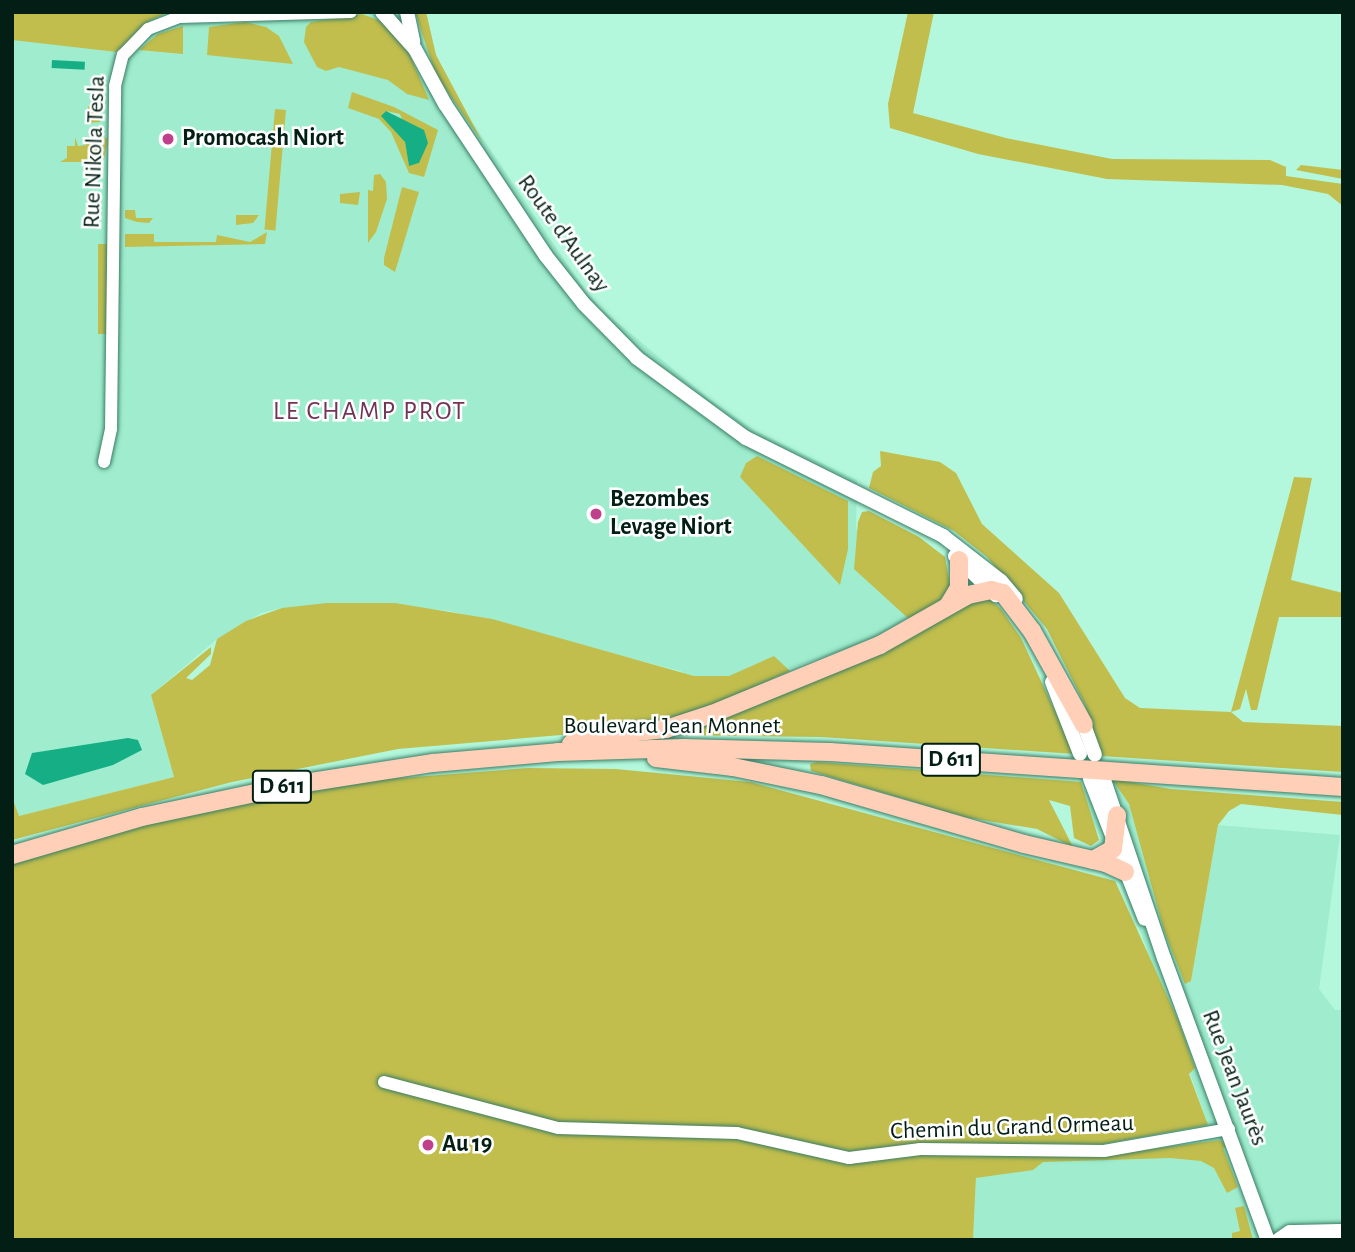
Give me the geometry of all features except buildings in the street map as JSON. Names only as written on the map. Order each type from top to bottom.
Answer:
[{"type":"main road","points":[[947,607],[959,588],[959,560]]},
{"type":"main road","points":[[1084,725],[1032,631],[1003,593],[991,590],[968,595],[880,645],[712,714],[666,729],[577,738],[565,748],[579,757],[676,760],[778,775],[1093,860],[1125,872]]},
{"type":"main road","name":"Boulevard Jean Monnet","points":[[12,847],[166,804],[292,777],[393,761],[565,748],[773,743],[1343,780]]},
{"type":"main road","name":"Boulevard Jean Monnet","points":[[12,855],[142,817],[292,785],[420,765],[565,748],[830,752],[1343,787]]},
{"type":"main road","points":[[1093,860],[1115,845],[1117,815]]},
{"type":"street","name":"Rue Nikola Tesla","points":[[104,462],[111,429],[115,86],[123,55],[148,29],[179,17],[351,12]]},
{"type":"street","name":"Route d'Aulnay","points":[[382,12],[415,49],[445,104],[566,282],[638,358],[711,415],[787,461],[923,527]]},
{"type":"street","name":"Route d'Aulnay","points":[[407,12],[415,49]]},
{"type":"street","points":[[923,527],[973,557],[1013,595],[1045,640],[1084,725],[1088,754],[1041,659],[991,590],[923,527]]},
{"type":"street","name":"Rue Jean Jaurès","points":[[1164,958],[1125,872],[1097,779],[1117,815],[1164,958],[1261,1214],[1280,1236]]},
{"type":"street","name":"Chemin du Grand Ormeau","points":[[384,1082],[558,1128],[737,1133],[849,1158],[931,1148],[1104,1151],[1229,1129]]},
{"type":"street","points":[[1280,1236],[1343,1231]]},
{"type":"street","points":[[1308,1240],[1322,1233]]},
{"type":"shaded area","points":[[12,12],[426,12],[436,55],[461,106],[584,289],[600,308],[709,399],[756,431],[857,480],[856,528],[910,620],[847,649],[721,692],[680,671],[450,611],[367,603],[282,608],[261,613],[217,639],[151,695],[174,777],[19,816],[12,797]]},
{"type":"shaded area","points":[[12,12],[169,12],[149,21],[117,52],[12,40]]},
{"type":"shaded area","points":[[415,12],[426,12],[436,55],[483,143],[436,75]]},
{"type":"shaded area","points":[[908,12],[934,12],[913,113],[1006,138],[1112,159],[1270,160],[1286,167],[1286,176],[1343,184],[1343,206],[1328,194],[1282,185],[1107,179],[978,154],[890,128],[888,104]]},
{"type":"shaded area","points":[[362,14],[389,24],[407,48],[429,100],[407,94],[388,80],[339,67],[326,71],[317,67],[304,42],[306,27],[311,22]]},
{"type":"shaded area","points":[[245,22],[266,27],[279,36],[293,64],[207,55],[209,27]]},
{"type":"shaded area","points":[[183,26],[183,54],[139,50],[158,34]]},
{"type":"shaded area","points":[[52,60],[85,62],[85,70],[52,68]]},
{"type":"shaded area","points":[[96,86],[100,86],[100,122],[88,123],[88,106],[96,106]]},
{"type":"shaded area","points":[[352,92],[394,107],[438,130],[424,177],[409,173],[391,132],[379,119],[348,108]],"holes":[[[386,111],[400,114],[419,163],[409,165],[405,142]]]},
{"type":"shaded area","points":[[275,109],[286,110],[275,230],[264,230]]},
{"type":"shaded area","points":[[386,111],[424,130],[428,143],[419,163],[409,166],[405,142],[381,116]]},
{"type":"shaded area","points":[[75,137],[78,146],[86,145],[87,137],[100,137],[97,154],[82,162],[60,162],[67,158],[67,146],[75,146]]},
{"type":"shaded area","points":[[104,137],[108,139],[104,159],[81,170],[101,156]]},
{"type":"shaded area","points":[[1301,165],[1343,170],[1343,179],[1296,170]]},
{"type":"shaded area","points":[[380,174],[386,182],[387,199],[376,232],[368,243],[368,190],[373,191],[374,175]]},
{"type":"shaded area","points":[[402,187],[419,192],[395,272],[384,265],[384,258]]},
{"type":"shaded area","points":[[360,192],[358,205],[340,203],[340,194]]},
{"type":"shaded area","points":[[125,210],[135,210],[136,218],[153,218],[149,223],[137,222],[125,218]]},
{"type":"shaded area","points":[[236,215],[259,215],[253,223],[236,225]]},
{"type":"shaded area","points":[[267,232],[265,244],[125,247],[125,234],[154,234],[154,242],[216,242],[217,235],[250,242]]},
{"type":"shaded area","points":[[98,244],[107,244],[107,334],[98,334]]},
{"type":"shaded area","points":[[880,451],[940,462],[956,473],[982,524],[1059,593],[1125,698],[1140,708],[1231,712],[1243,722],[1343,726],[1343,772],[1101,756],[1085,705],[1047,629],[987,557],[954,531],[869,488],[873,472],[881,466]]},
{"type":"shaded area","points":[[757,456],[848,501],[848,549],[840,585],[740,477],[746,463]]},
{"type":"shaded area","points":[[1294,477],[1312,478],[1291,580],[1343,593],[1343,617],[1279,617],[1257,710],[1251,710],[1246,689],[1240,709],[1231,712]]},
{"type":"shaded area","points":[[869,511],[919,537],[945,557],[950,585],[942,601],[910,620],[854,569],[858,522],[862,512]]},
{"type":"shaded area","points":[[979,598],[991,600],[1001,609],[1021,638],[1075,754],[821,737],[676,735]]},
{"type":"shaded area","points":[[327,603],[395,603],[492,619],[694,676],[729,676],[774,656],[790,671],[689,716],[608,731],[398,749],[232,782],[12,840],[12,797],[19,816],[174,777],[151,695],[211,647],[211,654],[186,678],[192,680],[210,665],[217,639],[246,621],[282,608]]},
{"type":"shaded area","points":[[128,738],[138,740],[142,750],[113,765],[43,785],[25,774],[32,753]]},
{"type":"shaded area","points":[[817,762],[1081,782],[1099,840],[1091,846],[1074,838],[1070,806],[1049,800],[1073,847],[1037,829],[964,817],[811,771],[810,764]]},
{"type":"shaded area","points":[[528,768],[616,769],[750,782],[1115,881],[1179,1022],[1195,1068],[1189,1074],[1208,1125],[1093,1146],[978,1144],[1108,1155],[1220,1140],[1228,1146],[1223,1148],[1238,1187],[1227,1193],[1214,1168],[1201,1161],[1170,1158],[1043,1162],[1033,1170],[976,1178],[973,1240],[12,1240],[12,862],[181,815],[376,780]]},
{"type":"shaded area","points":[[1084,777],[1112,779],[1129,804],[1164,931],[1191,981],[1218,825],[1340,835],[1319,989],[1335,1010],[1343,1010],[1343,1240],[973,1240],[978,1143],[1093,1146],[1208,1125],[1142,936],[1084,800]]},
{"type":"shaded area","points":[[1112,779],[1171,789],[1343,802],[1343,815],[1241,804],[1229,811],[1218,825],[1191,981],[1185,984],[1164,931],[1129,804]]},
{"type":"shaded area","points":[[1244,1206],[1253,1240],[1232,1240],[1232,1233],[1240,1231],[1235,1208]]},
{"type":"place","name":"Promocash Niort","points":[[168,139]]},
{"type":"place","name":"Bezombes Levage Niort","points":[[596,514]]},
{"type":"place","name":"Au 19","points":[[428,1145]]},
{"type":"district","name":"LE CHAMP PROT","points":[[370,412]]}]
